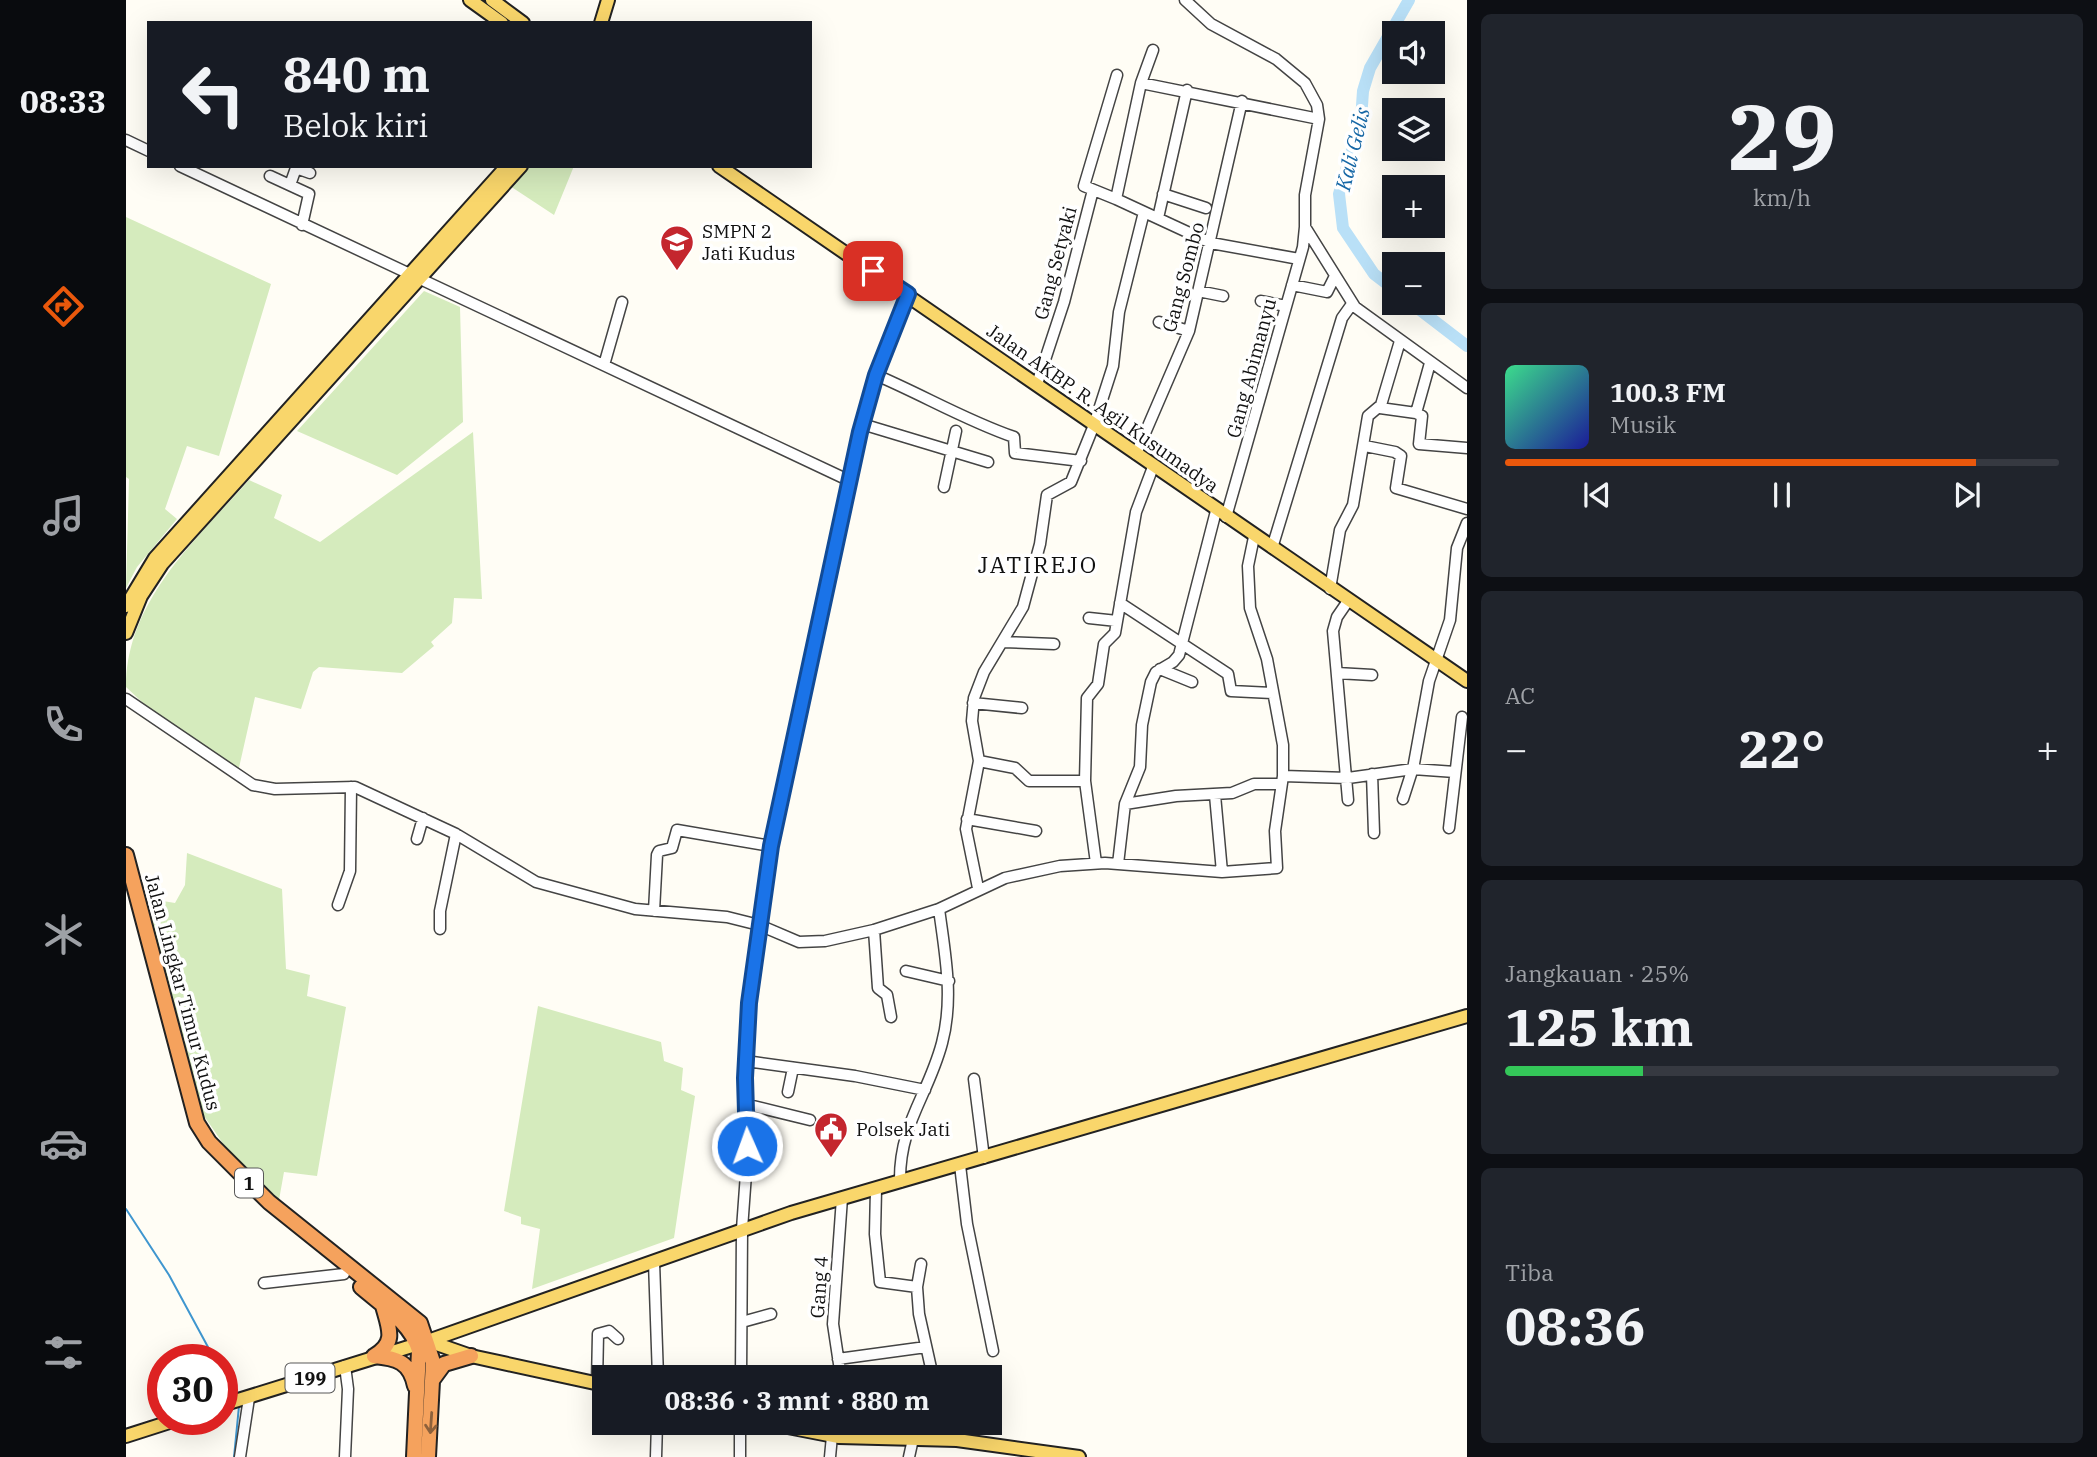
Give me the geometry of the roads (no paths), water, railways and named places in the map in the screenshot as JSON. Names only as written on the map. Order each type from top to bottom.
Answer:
[{"type":"highway","name":"Jalan Lingkar Timur Kudus","points":[[126,855],[197,1123],[209,1142],[269,1202],[420,1324],[433,1379],[428,1457]]},
{"type":"highway","name":"Jalan Lingkar Timur Kudus","points":[[126,884],[168,1049],[197,1135],[220,1167],[402,1321],[423,1343]]},
{"type":"highway","points":[[374,1356],[384,1350],[391,1336],[383,1306]]},
{"type":"highway","points":[[414,1457],[423,1343]]},
{"type":"highway","points":[[374,1356],[395,1358],[405,1363],[412,1372],[418,1405]]},
{"type":"highway","points":[[433,1379],[444,1364],[471,1356]]},
{"type":"main road","points":[[470,0],[499,21]]},
{"type":"main road","points":[[492,0],[520,21]]},
{"type":"main road","points":[[602,21],[608,0]]},
{"type":"main road","points":[[126,633],[141,596],[162,564],[416,276],[506,168]]},
{"type":"main road","points":[[126,606],[155,558],[519,168]]},
{"type":"main road","name":"Jalan AKBP. R. Agil Kusumadya","points":[[722,168],[908,294],[1254,537],[1467,681]]},
{"type":"main road","points":[[423,1343],[742,1229],[1467,1016]]},
{"type":"main road","points":[[423,1343],[592,1382]]},
{"type":"main road","name":"199","points":[[238,1401],[374,1356],[423,1343]]},
{"type":"main road","points":[[126,1436],[147,1429]]},
{"type":"main road","points":[[830,1435],[939,1440],[1079,1457]]},
{"type":"street","points":[[1141,83],[1242,101],[1319,119],[1314,98],[1294,71],[1211,24],[1185,0]]},
{"type":"street","points":[[1116,199],[1141,83],[1153,50]]},
{"type":"street","name":"Gang Setyaki","points":[[1037,384],[1064,302],[1093,190],[1084,186],[1117,75]]},
{"type":"street","points":[[1157,218],[1187,90]]},
{"type":"street","name":"Gang Sombo","points":[[1136,454],[1188,331],[1211,243],[1242,101]]},
{"type":"street","name":"Gang Abimanyu","points":[[1182,645],[1299,259],[1305,227],[1305,195],[1319,119]]},
{"type":"street","points":[[126,140],[147,150]]},
{"type":"street","points":[[184,168],[848,480]]},
{"type":"street","points":[[290,185],[295,168],[310,173]]},
{"type":"street","points":[[270,176],[309,194],[302,225]]},
{"type":"street","points":[[1093,190],[1211,243],[1299,259]]},
{"type":"street","points":[[1163,194],[1206,208]]},
{"type":"street","points":[[978,888],[966,836],[979,761],[972,721],[973,703],[979,680],[1026,598],[1040,544],[1047,495],[1072,482],[1094,425],[1113,366],[1119,312],[1144,212]]},
{"type":"street","points":[[1305,227],[1352,304],[1467,388]]},
{"type":"street","points":[[1292,285],[1328,292],[1335,276]]},
{"type":"street","points":[[1198,291],[1223,296]]},
{"type":"street","points":[[741,1365],[742,1229],[747,1160],[746,1061],[759,925],[771,846],[848,480],[876,375],[908,294]]},
{"type":"street","points":[[604,365],[622,302]]},
{"type":"street","points":[[1261,302],[1286,306]]},
{"type":"street","points":[[1272,548],[1342,318],[1352,304]]},
{"type":"street","points":[[1159,322],[1188,331]]},
{"type":"street","points":[[1330,589],[1340,530],[1352,510],[1368,416],[1380,408],[1400,341]]},
{"type":"street","points":[[1416,413],[1430,363]]},
{"type":"street","points":[[876,375],[953,409],[967,420],[1015,438],[1015,453],[1081,461]]},
{"type":"street","points":[[1380,408],[1422,416],[1419,444],[1467,448]]},
{"type":"street","points":[[862,424],[988,462]]},
{"type":"street","points":[[944,487],[956,431]]},
{"type":"street","points":[[1365,446],[1395,452],[1401,456],[1396,488],[1467,509]]},
{"type":"street","points":[[1096,863],[1084,781],[1087,698],[1098,684],[1102,649],[1115,633],[1136,512],[1153,467]]},
{"type":"street","points":[[1403,799],[1413,770],[1429,681],[1450,620],[1457,548],[1467,523]]},
{"type":"street","points":[[126,699],[253,786],[275,789],[351,787],[456,834],[536,882],[626,907],[720,915],[759,925],[799,942],[825,941],[874,930],[939,909],[978,888],[1030,871],[1096,863],[1222,872],[1278,868],[1275,831],[1283,745],[1267,659],[1252,620],[1248,593],[1249,553],[1254,537]]},
{"type":"street","points":[[1348,601],[1337,617],[1333,631],[1348,800]]},
{"type":"street","points":[[1120,603],[1228,674],[1231,691],[1272,692]]},
{"type":"street","points":[[1089,618],[1118,621]]},
{"type":"street","points":[[1003,642],[1054,644]]},
{"type":"street","points":[[1118,864],[1125,804],[1140,767],[1142,725],[1151,682],[1160,669],[1177,659],[1182,645]]},
{"type":"street","points":[[1160,669],[1192,682]]},
{"type":"street","points":[[1337,673],[1372,675]]},
{"type":"street","points":[[973,703],[1022,708]]},
{"type":"street","points":[[1449,828],[1462,717]]},
{"type":"street","points":[[979,761],[1014,768],[1029,781],[1084,781]]},
{"type":"street","points":[[1125,804],[1237,792],[1254,784],[1281,780],[1348,778],[1413,770],[1455,772]]},
{"type":"street","points":[[1371,774],[1374,833]]},
{"type":"street","points":[[338,905],[350,871],[351,787]]},
{"type":"street","points":[[1216,794],[1222,872]]},
{"type":"street","points":[[417,839],[422,818]]},
{"type":"street","points":[[967,819],[1036,831]]},
{"type":"street","points":[[654,911],[657,855],[659,851],[672,848],[677,830],[771,846]]},
{"type":"street","points":[[440,929],[442,901],[456,834]]},
{"type":"street","points":[[900,1182],[903,1139],[942,1044],[948,1016],[949,981],[939,909]]},
{"type":"street","points":[[874,930],[878,988],[887,995],[891,1017]]},
{"type":"street","points":[[906,971],[949,981]]},
{"type":"street","points":[[746,1061],[855,1076],[925,1090]]},
{"type":"street","points":[[788,1092],[793,1068]]},
{"type":"street","points":[[974,1079],[984,1158]]},
{"type":"street","points":[[745,1104],[810,1120]]},
{"type":"street","points":[[960,1165],[967,1224],[993,1350]]},
{"type":"street","points":[[876,1189],[874,1234],[880,1282],[917,1287]]},
{"type":"street","name":"Gang 4","points":[[839,1365],[833,1324],[842,1198]]},
{"type":"street","points":[[654,1262],[658,1365]]},
{"type":"street","points":[[921,1264],[917,1287],[930,1365]]},
{"type":"street","points":[[264,1283],[344,1274]]},
{"type":"street","points":[[742,1322],[771,1314]]},
{"type":"street","points":[[600,1365],[598,1334],[609,1331],[618,1339]]},
{"type":"street","points":[[838,1359],[926,1347]]},
{"type":"street","points":[[345,1366],[348,1389],[345,1457]]},
{"type":"street","points":[[238,1420],[240,1457]]},
{"type":"street","points":[[656,1457],[657,1435]]},
{"type":"street","points":[[740,1435],[740,1457]]},
{"type":"street","points":[[939,1435],[939,1440]]},
{"type":"street","points":[[830,1457],[835,1436]]},
{"type":"street","points":[[909,1457],[912,1439]]},
{"type":"waterway","name":"Kali Gelis","points":[[1382,280],[1374,274],[1343,228],[1339,194],[1361,120],[1363,91],[1370,68],[1409,0]]},
{"type":"waterway","name":"Kali Gelis","points":[[1427,315],[1467,346]]},
{"type":"waterway","points":[[126,1209],[169,1275],[206,1344]]},
{"type":"waterway","points":[[234,1457],[239,1406]]},
{"type":"place","name":"SMPN 2 Jati Kudus","points":[[677,272]]},
{"type":"place","name":"Polsek Jati","points":[[831,1159]]},
{"type":"district","name":"JATIREJO","points":[[1038,564]]}]
